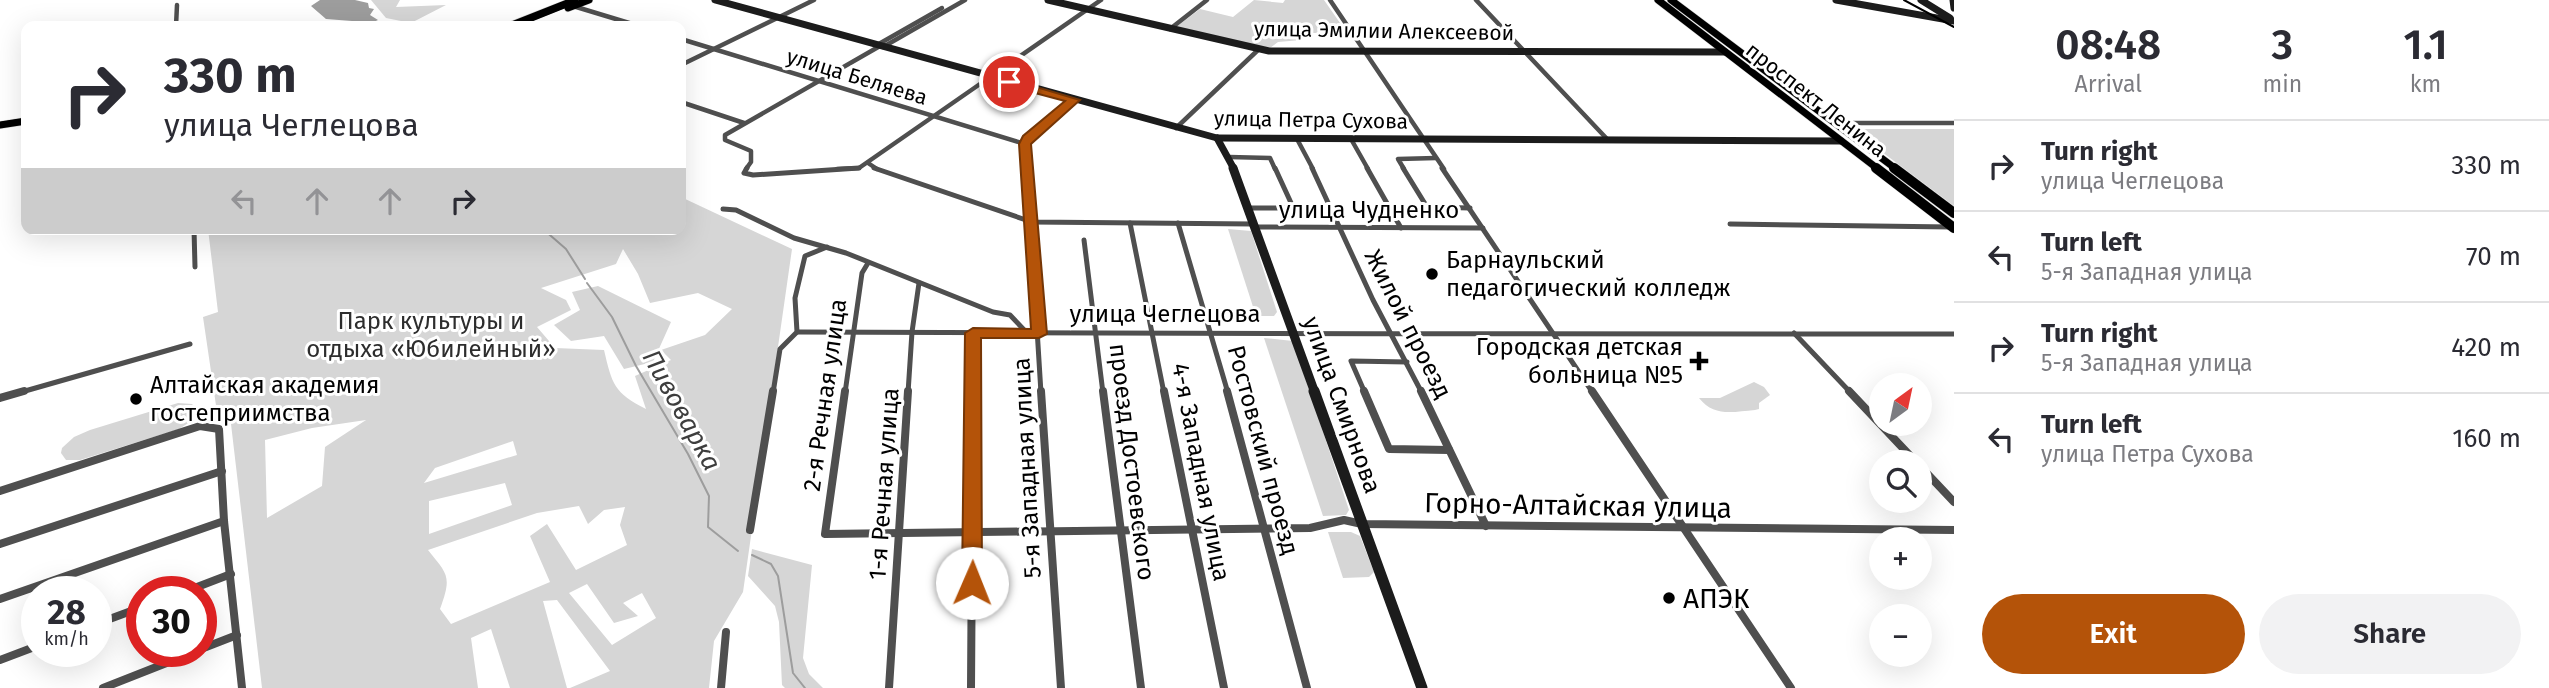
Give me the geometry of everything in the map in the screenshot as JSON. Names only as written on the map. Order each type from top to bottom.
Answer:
[{"type":"main road","points":[[523,21],[589,0]]},
{"type":"main road","name":"проспект Ленина","points":[[1658,0],[1954,228]]},
{"type":"main road","name":"проспект Ленина","points":[[1671,0],[1954,213]]},
{"type":"main road","points":[[535,21],[574,3]]},
{"type":"main road","points":[[1786,99],[1803,99]]},
{"type":"main road","points":[[0,119],[21,116]]},
{"type":"main road","points":[[0,125],[21,122]]},
{"type":"main road","points":[[1871,164],[1890,165]]},
{"type":"street","name":"улица Петра Сухова","points":[[715,0],[1175,129],[1217,138],[1841,141]]},
{"type":"street","points":[[686,62],[814,0]]},
{"type":"street","points":[[880,46],[956,0]]},
{"type":"street","points":[[965,0],[744,123],[724,138],[751,151],[751,162],[744,173],[748,175],[852,170],[868,163],[873,156],[1101,0]]},
{"type":"street","name":"улица Эмилии Алексеевой","points":[[1048,0],[1258,50],[1725,52]]},
{"type":"street","points":[[1170,29],[1208,0]]},
{"type":"street","points":[[1330,0],[1791,688]]},
{"type":"street","points":[[1476,0],[1608,140]]},
{"type":"street","points":[[1836,0],[1954,21]]},
{"type":"street","points":[[1922,1],[1941,7],[1954,7],[1953,0]]},
{"type":"street","points":[[1922,1],[1954,21]]},
{"type":"street","points":[[574,3],[625,21]]},
{"type":"street","points":[[176,21],[177,5]]},
{"type":"street","name":"улица Беляева","points":[[686,41],[1025,144]]},
{"type":"street","points":[[1175,129],[1258,50]]},
{"type":"street","points":[[1025,144],[1027,138],[1074,100]]},
{"type":"street","points":[[686,104],[744,123]]},
{"type":"street","points":[[1834,123],[1954,123]]},
{"type":"street","name":"улица Смирнова","points":[[1217,138],[1229,157],[1422,688]]},
{"type":"street","name":"Жилой проезд","points":[[1297,139],[1321,183],[1373,300],[1392,333],[1486,526]]},
{"type":"street","points":[[1351,139],[1401,228]]},
{"type":"street","name":"5-я Западная улица","points":[[1025,144],[1061,688]]},
{"type":"street","points":[[1229,157],[1270,158],[1292,205],[1289,208],[1247,208]]},
{"type":"street","points":[[1436,158],[1398,159],[1427,206],[1471,208]]},
{"type":"street","name":"улица Чудненко","points":[[868,163],[876,169],[1032,222],[1483,228]]},
{"type":"street","points":[[723,209],[736,211],[762,225],[1010,316],[1028,334]]},
{"type":"street","name":"4-я Западная улица","points":[[1130,223],[1224,688]]},
{"type":"street","name":"Ростовский проезд","points":[[1178,223],[1212,334],[1307,688]]},
{"type":"street","points":[[1730,224],[1954,228]]},
{"type":"street","points":[[194,235],[195,267]]},
{"type":"street","name":"проезд Достоевского","points":[[1084,240],[1141,688]]},
{"type":"street","points":[[750,530],[780,349],[797,332],[795,298],[806,256],[810,252],[827,247]]},
{"type":"street","name":"2-я Речная улица","points":[[825,534],[862,273],[868,262]]},
{"type":"street","name":"1-я Речная улица","points":[[889,688],[912,332],[919,283]]},
{"type":"street","name":"улица Чеглецова","points":[[797,332],[1096,335],[1294,332],[1954,334]]},
{"type":"street","points":[[971,688],[973,333]]},
{"type":"street","points":[[1794,333],[1905,450]]},
{"type":"street","points":[[0,398],[190,344]]},
{"type":"street","points":[[1406,362],[1351,361],[1389,449],[1449,450]]},
{"type":"street","points":[[0,491],[200,426],[219,429],[225,521],[242,688]]},
{"type":"street","points":[[0,544],[222,471]]},
{"type":"street","points":[[1932,479],[1954,502]]},
{"type":"street","name":"Горно-Алтайская улица","points":[[825,534],[1050,529],[1310,528],[1344,520],[1362,524],[1954,530]]},
{"type":"street","points":[[0,599],[225,521]]},
{"type":"street","points":[[217,579],[231,574]]},
{"type":"street","points":[[721,688],[726,632]]},
{"type":"street","points":[[217,643],[237,635]]},
{"type":"street","points":[[0,660],[21,652]]},
{"type":"street","points":[[103,688],[156,667]]},
{"type":"green space","points":[[371,0],[400,0],[396,7],[446,5],[415,21],[386,18]]},
{"type":"green space","points":[[1254,0],[1283,3],[1285,0],[1324,0],[1347,33],[1299,33],[1301,40],[1278,42],[1270,48],[1176,27],[1200,9],[1233,17]]},
{"type":"green space","points":[[1954,129],[1954,206],[1854,131]]},
{"type":"green space","name":"Парк культуры и отдыха «Юбилейный»","points":[[686,199],[792,249],[743,592],[714,641],[709,688],[570,688],[610,671],[557,600],[543,601],[567,688],[510,688],[491,629],[471,638],[478,688],[262,688],[231,424],[218,419],[203,317],[218,312],[209,235],[686,235]],"holes":[[[623,249],[638,274],[650,303],[698,293],[732,309],[705,335],[661,350],[671,360],[635,376],[646,409],[627,398],[616,386],[604,350],[555,348],[537,327],[571,310],[566,300],[541,288],[616,264]],[[366,420],[325,447],[322,486],[267,518],[265,440],[312,428]],[[513,441],[517,455],[424,483],[435,468]],[[505,483],[512,505],[429,534],[429,501]],[[579,506],[588,524],[604,510],[625,507],[620,525],[627,545],[576,570],[547,524],[530,536],[550,582],[451,624],[440,609],[446,589],[446,576],[428,550],[537,513]],[[587,584],[614,623],[638,616],[623,603],[642,593],[656,618],[612,645],[569,593]]]},
{"type":"green space","points":[[1228,229],[1251,231],[1277,312],[1274,316],[1256,316]]},
{"type":"green space","points":[[598,286],[671,322],[653,362],[624,369],[604,336],[571,341],[554,325],[580,310],[572,292]]},
{"type":"green space","points":[[1264,338],[1293,341],[1349,510],[1346,515],[1323,516]]},
{"type":"green space","points":[[1754,382],[1764,387],[1770,395],[1759,403],[1759,409],[1717,411],[1699,398],[1720,398]]},
{"type":"green space","points":[[178,403],[192,404],[198,411],[193,420],[179,429],[80,460],[66,460],[61,453],[62,448],[74,437],[90,430]]},
{"type":"green space","points":[[1328,532],[1351,532],[1360,536],[1374,572],[1369,577],[1343,578]]},
{"type":"green space","points":[[752,549],[812,565],[803,658],[809,674],[823,688],[785,688],[782,685],[779,622],[775,606],[748,576]]},
{"type":"shaded area","points":[[320,0],[355,0],[368,3],[369,8],[374,9],[370,15],[378,20],[326,19],[311,6]]},
{"type":"waterway","name":"Пивоварка","points":[[550,235],[566,249],[585,279]]},
{"type":"waterway","name":"Пивоварка","points":[[587,283],[612,317],[636,366],[688,454],[709,496],[708,527],[738,551]]},
{"type":"waterway","name":"Пивоварка","points":[[752,555],[771,564],[778,576],[793,673],[805,688]]},
{"type":"tram line","points":[[530,21],[583,0]]},
{"type":"tram line","points":[[1904,0],[1954,27]]},
{"type":"tram line","points":[[0,123],[21,120]]},
{"type":"place","name":"Барнаульский педагогический колледж","points":[[1432,274]]},
{"type":"place","name":"Городская детская больница №5","points":[[1699,361]]},
{"type":"place","name":"Алтайская академия гостеприимства","points":[[136,399]]},
{"type":"place","name":"АПЭК","points":[[1669,598]]},
{"type":"route","points":[[972,583],[973,333],[1039,334],[1025,144],[1027,138],[1074,100],[1009,82]]}]
